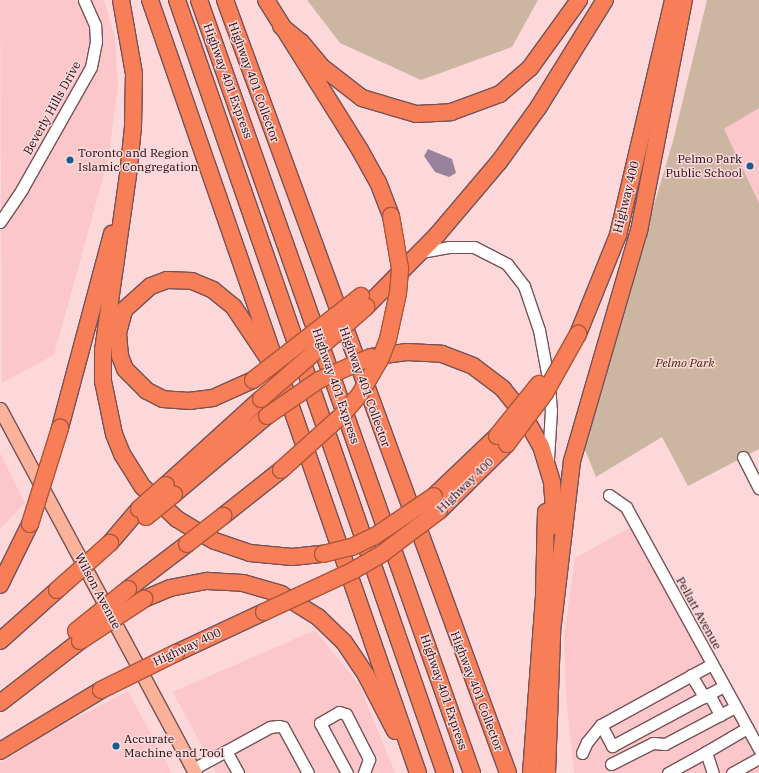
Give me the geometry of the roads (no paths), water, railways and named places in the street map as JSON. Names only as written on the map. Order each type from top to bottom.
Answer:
[{"type":"highway","points":[[121,0],[134,74],[133,127],[128,174],[103,350],[103,381],[107,409],[122,454],[143,487],[157,502],[177,519],[215,541],[263,556],[323,554],[352,547],[437,504]]},
{"type":"highway","points":[[150,0],[295,412],[417,773]]},
{"type":"highway","name":"Highway 401 Express","points":[[177,0],[445,773]]},
{"type":"highway","name":"Highway 401 Express","points":[[199,0],[472,773]]},
{"type":"highway","name":"Highway 401 Collector","points":[[225,0],[506,770]]},
{"type":"highway","points":[[0,703],[77,637],[128,589],[281,470],[342,415],[360,394],[380,360],[390,332],[398,293],[400,268],[391,216],[378,182],[360,150],[266,0]]},
{"type":"highway","points":[[281,26],[300,42],[322,66],[362,98],[416,114],[451,112],[500,94],[530,68],[579,0]]},
{"type":"highway","points":[[170,489],[261,399],[364,301],[416,257],[470,197],[538,108],[604,0]]},
{"type":"highway","name":"Highway 400","points":[[0,751],[101,690],[176,653],[354,570],[383,553],[437,504],[502,440],[575,333],[604,271],[618,235],[673,0]]},
{"type":"highway","points":[[553,623],[572,461],[584,410],[639,231],[684,0]]},
{"type":"highway","points":[[0,585],[30,524],[60,428],[128,174]]},
{"type":"highway","points":[[295,412],[247,324],[233,306],[213,290],[192,281],[167,280],[151,286],[124,310],[118,333],[120,356],[125,369],[147,391],[163,398],[190,401],[213,398],[254,380],[364,301]]},
{"type":"highway","points":[[0,641],[170,489],[319,380],[371,357],[407,352],[442,354],[468,364],[503,389],[530,426],[548,463],[555,522],[553,623],[547,773]]},
{"type":"highway","points":[[530,426],[544,492],[546,529],[544,594],[531,773]]},
{"type":"highway","points":[[0,691],[77,637],[144,599],[186,584],[230,581],[259,586],[300,604],[332,630],[356,658],[378,696],[417,773]]},
{"type":"main road","name":"Wilson Avenue","points":[[0,409],[4,424],[194,771]]},
{"type":"street","name":"Beverly Hills Drive","points":[[0,222],[22,189],[90,67],[96,42],[94,25],[84,0]]},
{"type":"street","points":[[416,257],[449,247],[474,247],[507,264],[524,286],[539,330],[549,384],[551,410],[548,463]]},
{"type":"street","points":[[743,457],[759,488]]},
{"type":"street","name":"Pellatt Avenue","points":[[609,495],[626,507],[759,749]]},
{"type":"street","points":[[582,753],[586,742],[601,726],[712,664]]},
{"type":"street","points":[[691,675],[720,715]]},
{"type":"street","points":[[601,726],[612,746],[616,746],[724,686]]},
{"type":"street","points":[[611,764],[653,743],[665,744],[736,706]]},
{"type":"street","points":[[347,773],[320,723],[339,712],[346,714],[369,759],[364,773]]},
{"type":"street","points":[[194,771],[226,751],[270,727],[283,727],[308,773]]},
{"type":"street","points":[[668,773],[747,728]]},
{"type":"street","points":[[226,751],[238,773]]},
{"type":"street","points":[[706,752],[713,773]]},
{"type":"street","points":[[738,771],[759,758]]},
{"type":"place","name":"Toronto and Region Islamic Congregation","points":[[70,160]]},
{"type":"place","name":"Pelmo Park Public School","points":[[750,166]]},
{"type":"place","name":"Accurate Machine and Tool","points":[[116,746]]},
{"type":"park label","name":"Pelmo Park","points":[[685,363]]}]
